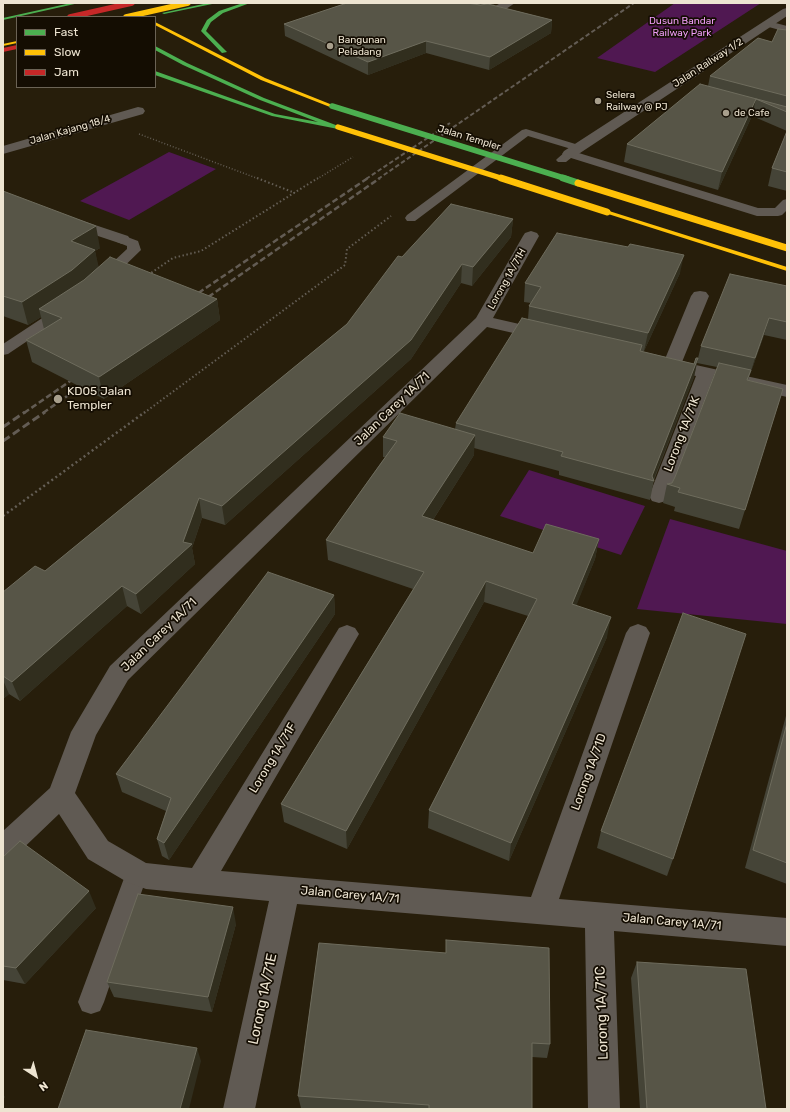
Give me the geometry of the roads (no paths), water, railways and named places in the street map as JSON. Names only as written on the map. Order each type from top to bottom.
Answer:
[{"type":"main road","points":[[17,16],[76,3]]},
{"type":"main road","points":[[57,16],[114,3]]},
{"type":"main road","points":[[121,3],[143,16]]},
{"type":"main road","points":[[74,16],[132,3]]},
{"type":"main road","points":[[130,16],[188,3]]},
{"type":"main road","points":[[150,16],[215,3]]},
{"type":"main road","points":[[234,64],[203,31],[209,21],[221,12],[248,3]]},
{"type":"main road","points":[[86,9],[98,16]]},
{"type":"main road","points":[[3,19],[16,16]]},
{"type":"main road","name":"Jalan Templer","points":[[156,24],[263,79],[332,106],[787,248]]},
{"type":"main road","points":[[3,29],[16,25]]},
{"type":"main road","points":[[3,45],[16,42]]},
{"type":"main road","points":[[3,50],[16,47]]},
{"type":"main road","points":[[156,49],[185,64],[262,99],[338,127],[787,269]]},
{"type":"main road","points":[[3,56],[16,54]]},
{"type":"main road","points":[[156,57],[185,64]]},
{"type":"main road","points":[[156,73],[274,115],[338,127]]},
{"type":"street","points":[[447,3],[465,11],[480,13],[499,9],[510,3]]},
{"type":"street","name":"Jalan Railway 1/2","points":[[570,154],[787,11]]},
{"type":"street","points":[[669,88],[684,92]]},
{"type":"street","name":"Jalan Kajang 18/4","points":[[3,150],[138,111]]},
{"type":"street","points":[[57,217],[122,239]]},
{"type":"street","name":"Lorong 1A/71H","points":[[483,321],[531,236]]},
{"type":"street","points":[[672,365],[700,296]]},
{"type":"street","points":[[483,321],[566,340]]},
{"type":"street","name":"Jalan Carey 1A/71","points":[[483,321],[119,673],[84,732],[61,795],[98,850],[137,873],[199,882],[286,890],[787,932]]},
{"type":"street","points":[[649,359],[787,391]]},
{"type":"street","name":"Lorong 1A/71K","points":[[658,496],[706,372]]},
{"type":"street","name":"Lorong 1A/71D","points":[[540,911],[638,633]]},
{"type":"street","name":"Lorong 1A/71F","points":[[199,882],[347,634]]},
{"type":"street","points":[[3,849],[61,795]]},
{"type":"street","name":"Lorong 1A/71E","points":[[239,1109],[286,890]]},
{"type":"street","name":"Lorong 1A/71C","points":[[599,916],[604,1109]]},
{"type":"lane","points":[[768,24],[787,29]]},
{"type":"lane","points":[[411,218],[526,132],[570,154],[757,212],[778,212],[787,203]]},
{"type":"lane","points":[[94,287],[134,250],[133,244],[122,239]]},
{"type":"lane","points":[[3,351],[76,301]]},
{"type":"lane","points":[[91,1002],[137,873]]},
{"type":"railway","points":[[378,179],[634,3]]},
{"type":"railway","points":[[366,179],[450,123]]},
{"type":"railway","points":[[191,298],[368,178]]},
{"type":"railway","points":[[201,302],[380,178]]},
{"type":"railway","points":[[24,413],[79,375]]},
{"type":"railway","points":[[43,413],[90,380]]},
{"type":"railway","points":[[3,427],[25,412]]},
{"type":"railway","points":[[3,441],[45,412]]},
{"type":"place","name":"Bangunan Peladang","points":[[330,46]]},
{"type":"place","name":"Selera Railway @ PJ","points":[[598,101]]},
{"type":"place","name":"de Cafe","points":[[726,113]]},
{"type":"place","name":"KD05 Jalan Templer","points":[[58,399]]},
{"type":"park label","name":"Dusun Bandar Railway Park","points":[[682,26]]}]
